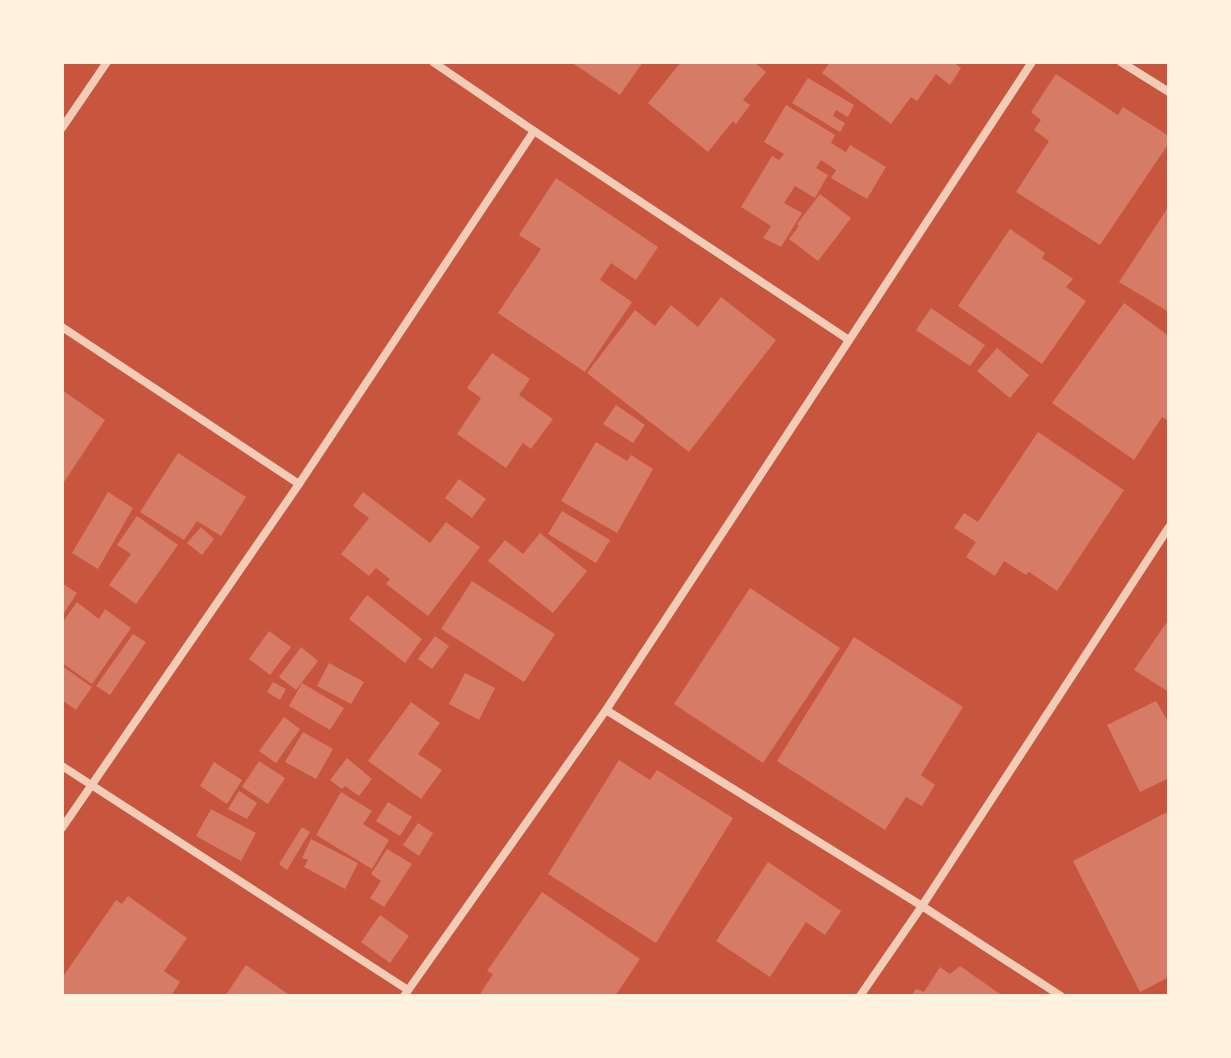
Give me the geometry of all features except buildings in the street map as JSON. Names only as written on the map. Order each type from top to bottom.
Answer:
[{"type":"street","points":[[62,128],[107,62]]},
{"type":"street","points":[[433,62],[849,340]]},
{"type":"street","points":[[62,766],[406,993],[606,710],[1032,62]]},
{"type":"street","points":[[1121,62],[1169,92]]},
{"type":"street","points":[[62,828],[299,484],[534,131]]},
{"type":"street","points":[[62,327],[299,484]]},
{"type":"street","points":[[860,996],[1169,527]]},
{"type":"street","points":[[606,710],[1061,996]]}]
